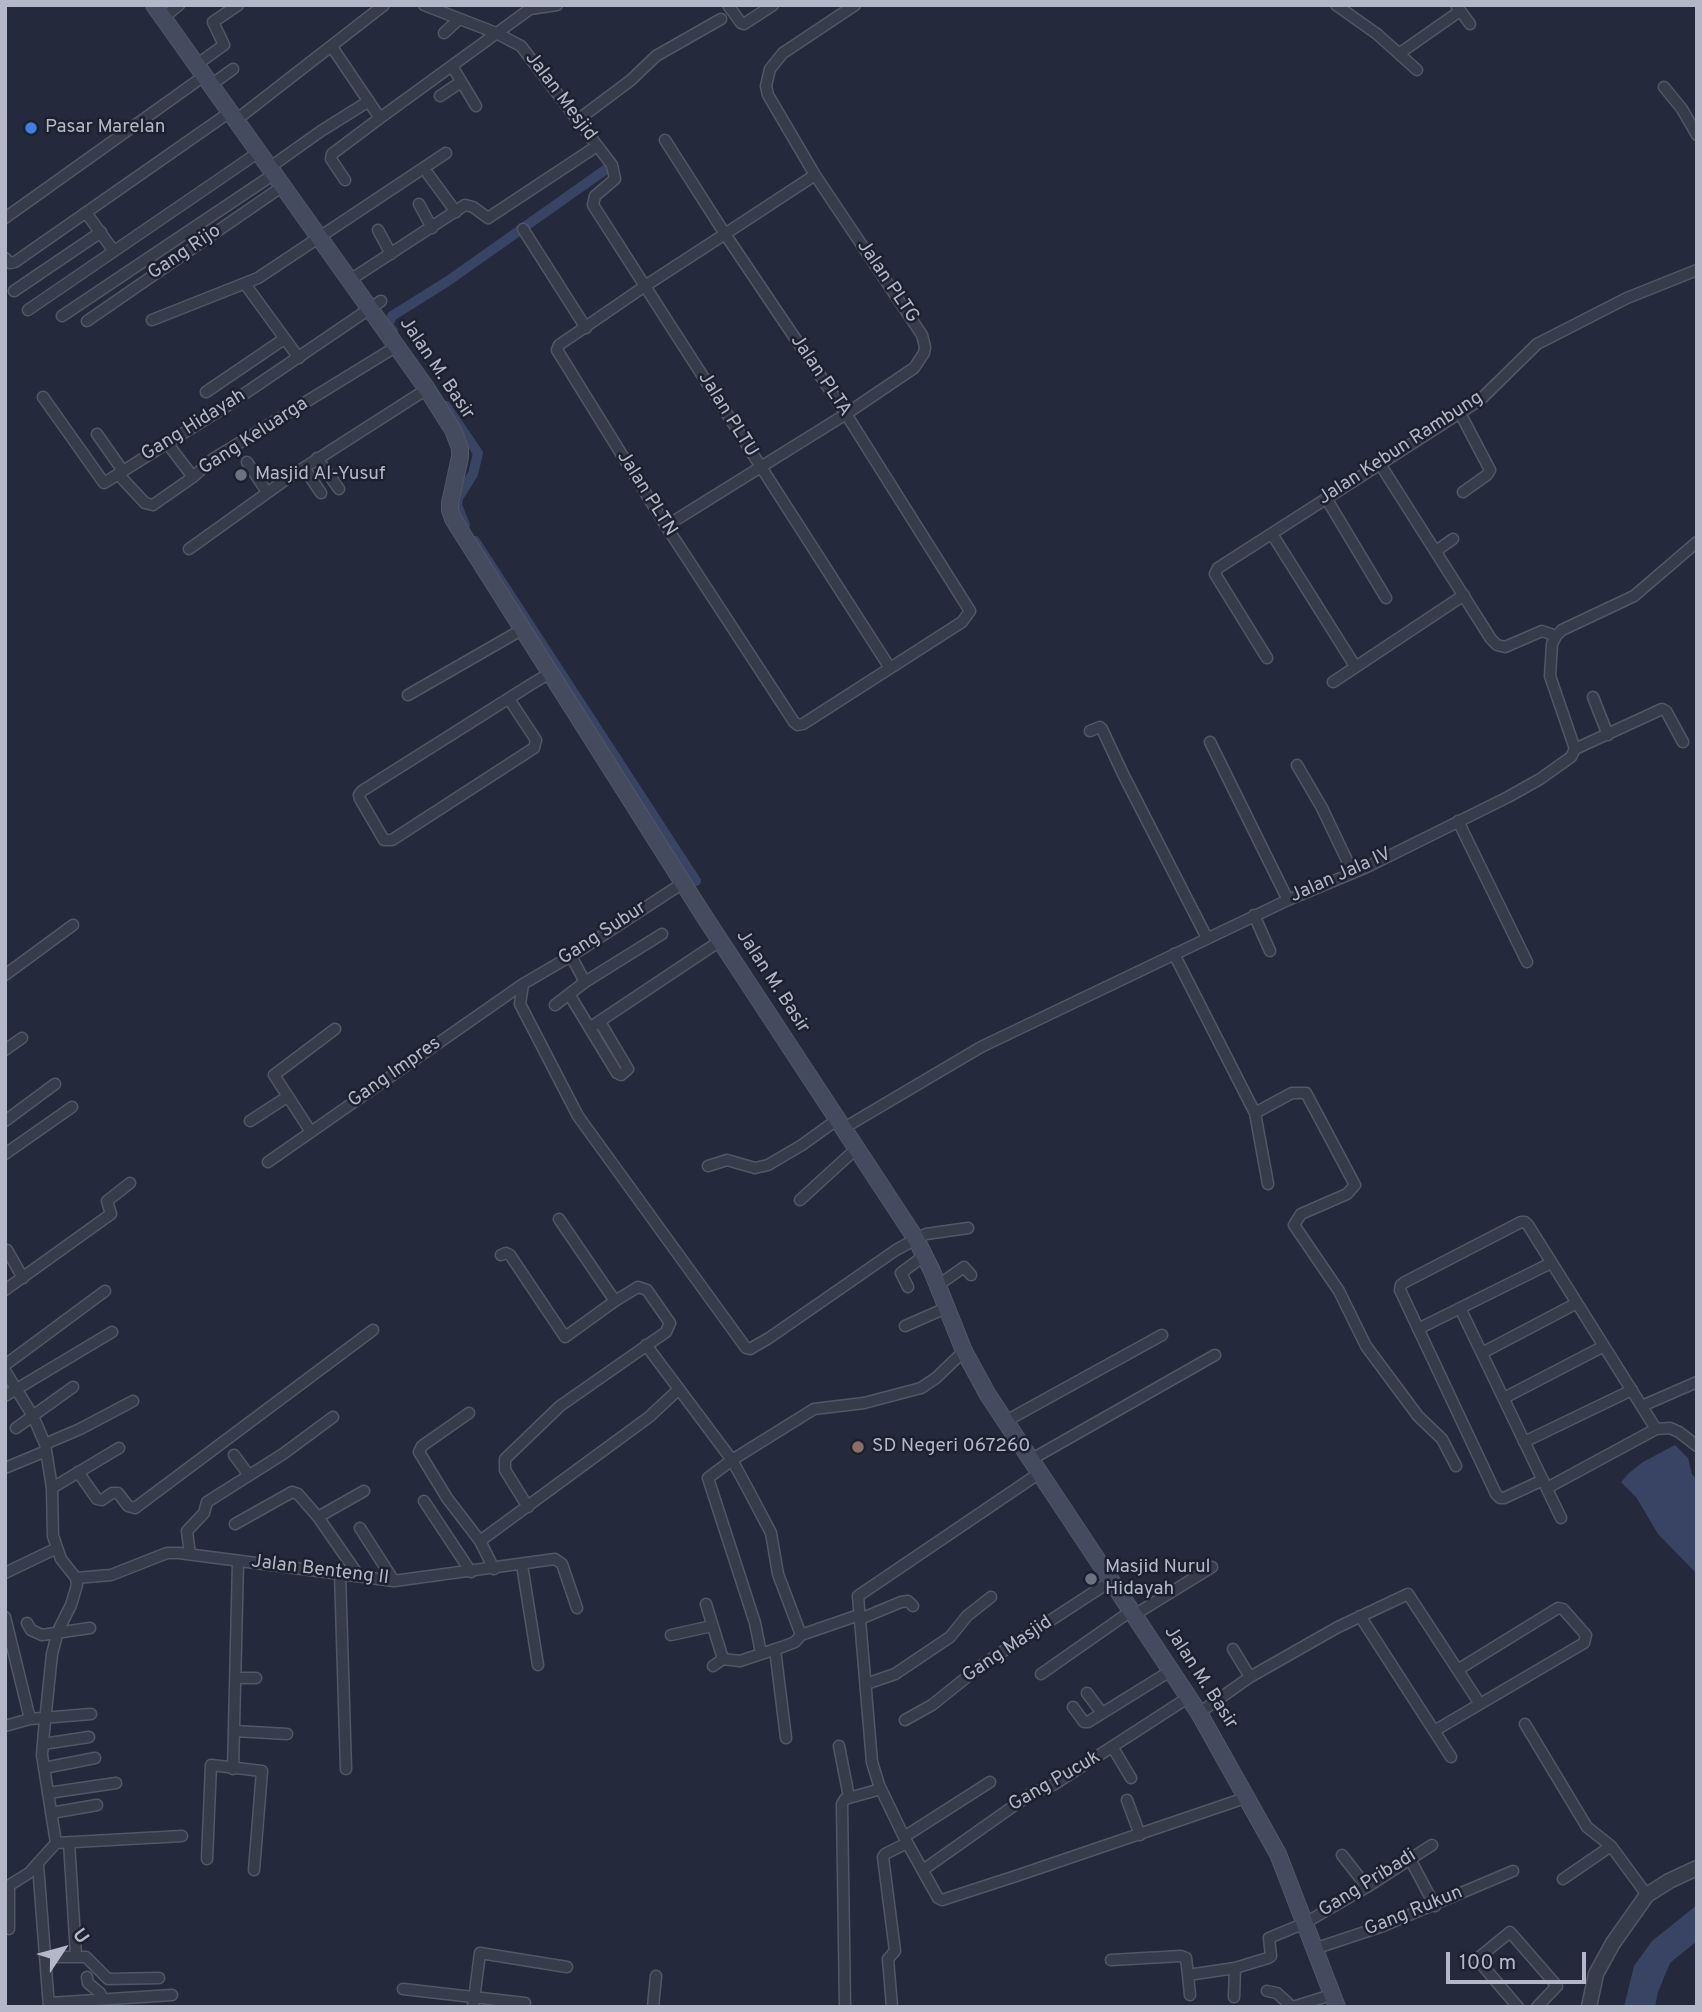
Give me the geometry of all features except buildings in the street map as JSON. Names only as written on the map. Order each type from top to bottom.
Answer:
[{"type":"main road","name":"Jalan M. Basir","points":[[159,12],[350,280],[376,305],[397,346],[453,430],[460,448],[451,513],[720,941],[916,1239],[964,1351],[988,1395],[1199,1713],[1278,1854],[1334,2001]]},
{"type":"street","points":[[159,12],[179,5]]},
{"type":"street","points":[[5,218],[204,75],[225,45],[213,22],[238,5]]},
{"type":"street","points":[[5,258],[10,263],[15,262],[88,214],[332,47],[384,5]]},
{"type":"street","points":[[345,180],[331,159],[332,155],[532,7],[557,5]]},
{"type":"street","points":[[728,5],[744,24],[774,5]]},
{"type":"street","name":"Jalan PLTG","points":[[666,526],[846,414],[914,368],[924,353],[924,340],[815,174],[768,94],[766,86],[770,69],[783,53],[855,5]]},
{"type":"street","points":[[1336,5],[1400,53],[1417,70]]},
{"type":"street","name":"Jalan Mesjid","points":[[431,6],[515,41],[526,50],[612,165]]},
{"type":"street","points":[[1400,53],[1458,8],[1470,24]]},
{"type":"street","points":[[444,33],[459,19]]},
{"type":"street","points":[[579,119],[631,80],[661,52],[720,19]]},
{"type":"street","points":[[332,47],[380,118]]},
{"type":"street","points":[[452,66],[476,106]]},
{"type":"street","points":[[204,75],[233,69]]},
{"type":"street","points":[[440,96],[461,82]]},
{"type":"street","points":[[1664,87],[1682,109],[1697,135]]},
{"type":"street","points":[[62,316],[275,176],[320,131],[369,101]]},
{"type":"street","name":"Jalan PLTA","points":[[665,140],[846,414],[970,614]]},
{"type":"street","points":[[350,280],[467,204],[488,218],[597,146]]},
{"type":"street","points":[[28,310],[259,152]]},
{"type":"street","points":[[152,320],[245,284],[276,267],[446,153]]},
{"type":"street","name":"Jalan PLTU","points":[[612,165],[615,179],[595,195],[593,205],[890,668]]},
{"type":"street","points":[[428,173],[456,212]]},
{"type":"street","name":"Jalan PLTN","points":[[815,174],[559,345],[558,352],[666,526],[798,725],[962,622],[970,614]]},
{"type":"street","name":"Gang Rijo","points":[[87,321],[275,176]]},
{"type":"street","points":[[419,204],[432,228]]},
{"type":"street","points":[[88,214],[113,250]]},
{"type":"street","points":[[523,229],[586,328]]},
{"type":"street","points":[[378,230],[391,254]]},
{"type":"street","points":[[15,291],[101,232]]},
{"type":"street","name":"Jalan Kebun Rambung","points":[[1268,658],[1215,571],[1488,394],[1536,344],[1627,298],[1697,270]]},
{"type":"street","points":[[245,284],[299,358]]},
{"type":"street","name":"Gang Hidayah","points":[[121,472],[299,358],[376,305]]},
{"type":"street","points":[[206,392],[284,339]]},
{"type":"street","name":"Gang Keluarga","points":[[121,472],[145,503],[151,505],[193,477],[213,459],[397,346]]},
{"type":"street","points":[[189,549],[317,458],[427,389]]},
{"type":"street","points":[[43,397],[103,482],[121,472],[97,434]]},
{"type":"street","points":[[1460,413],[1490,470],[1463,492]]},
{"type":"street","points":[[167,443],[193,477]]},
{"type":"street","points":[[317,458],[339,489]]},
{"type":"street","points":[[247,463],[267,492]]},
{"type":"street","points":[[1380,464],[1497,645],[1505,647],[1542,631],[1556,636]]},
{"type":"street","points":[[304,468],[321,493]]},
{"type":"street","points":[[1326,498],[1386,598]]},
{"type":"street","points":[[1272,534],[1355,666]]},
{"type":"street","points":[[1436,551],[1453,539]]},
{"type":"street","points":[[1575,749],[1550,676],[1552,644],[1556,636],[1562,630],[1633,596],[1697,542]]},
{"type":"street","points":[[1333,682],[1464,595]]},
{"type":"street","points":[[408,695],[523,629]]},
{"type":"street","points":[[509,699],[537,741],[534,748],[392,840],[384,840],[360,799],[360,793],[550,673]]},
{"type":"street","points":[[1593,698],[1608,735]]},
{"type":"street","name":"Jalan Jala IV","points":[[708,1166],[727,1160],[755,1168],[768,1165],[981,1048],[1254,915],[1353,873],[1525,788],[1571,757],[1575,749],[1664,710],[1683,741]]},
{"type":"street","points":[[1090,731],[1100,727],[1102,729],[1207,938]]},
{"type":"street","points":[[1210,742],[1287,900]]},
{"type":"street","points":[[1297,765],[1322,808],[1353,873]]},
{"type":"street","points":[[1458,821],[1527,962]]},
{"type":"street","name":"Gang Subur","points":[[523,984],[683,883]]},
{"type":"street","points":[[1254,915],[1270,951]]},
{"type":"street","points":[[5,975],[73,925]]},
{"type":"street","points":[[555,1005],[662,934]]},
{"type":"street","points":[[589,1029],[720,941]]},
{"type":"street","points":[[1174,954],[1255,1113],[1268,1184]]},
{"type":"street","points":[[571,956],[586,982]]},
{"type":"street","points":[[523,984],[520,1004],[578,1116],[746,1348],[750,1349],[769,1338],[916,1239],[926,1234],[968,1227]]},
{"type":"street","name":"Gang Impres","points":[[268,1162],[523,984]]},
{"type":"street","points":[[569,994],[621,1076],[627,1071],[626,1065],[600,1022]]},
{"type":"street","points":[[311,1132],[286,1097],[274,1077],[275,1072],[335,1030]]},
{"type":"street","points":[[5,1050],[22,1038]]},
{"type":"street","points":[[5,1121],[55,1084]]},
{"type":"street","points":[[1255,1113],[1292,1093],[1306,1093],[1355,1185],[1347,1194],[1301,1214],[1294,1225],[1339,1290],[1366,1346],[1418,1416],[1442,1439],[1456,1466]]},
{"type":"street","points":[[250,1121],[286,1097]]},
{"type":"street","points":[[5,1154],[72,1107]]},
{"type":"street","points":[[800,1200],[857,1148]]},
{"type":"street","points":[[5,1290],[108,1217],[112,1213],[107,1201],[130,1183]]},
{"type":"street","points":[[559,1219],[615,1301]]},
{"type":"street","points":[[1656,1429],[1525,1222],[1401,1285],[1400,1290],[1418,1329],[1500,1498],[1545,1484],[1656,1429],[1670,1428],[1697,1446]]},
{"type":"street","points":[[7,1250],[23,1278]]},
{"type":"street","points":[[500,1255],[506,1252],[510,1255],[565,1338],[635,1288],[644,1288],[669,1320],[666,1332],[560,1406],[505,1459],[505,1470],[528,1507]]},
{"type":"street","points":[[908,1287],[901,1273],[925,1255]]},
{"type":"street","points":[[1418,1329],[1551,1263]]},
{"type":"street","points":[[937,1286],[964,1267],[971,1275]]},
{"type":"street","points":[[5,1365],[105,1291]]},
{"type":"street","points":[[1482,1353],[1577,1303]]},
{"type":"street","points":[[905,1326],[946,1308]]},
{"type":"street","points":[[1460,1308],[1561,1518]]},
{"type":"street","points":[[78,1472],[97,1499],[102,1500],[118,1493],[128,1506],[135,1508],[373,1329]]},
{"type":"street","points":[[5,1396],[112,1332]]},
{"type":"street","points":[[1006,1421],[1162,1335]]},
{"type":"street","points":[[646,1345],[732,1460],[771,1533],[778,1574],[801,1635]]},
{"type":"street","points":[[1504,1398],[1604,1346]]},
{"type":"street","points":[[761,1653],[755,1623],[708,1483],[711,1474],[814,1409],[864,1403],[921,1388],[936,1378],[964,1351]]},
{"type":"street","points":[[1215,1355],[1036,1465],[859,1594],[857,1600],[872,1762],[881,1789],[938,1898],[942,1900],[1248,1797]]},
{"type":"street","points":[[5,1371],[33,1416],[45,1447],[52,1488],[52,1527],[61,1559],[76,1578],[75,1594],[58,1631],[52,1654],[43,1744],[44,1768],[57,1843]]},
{"type":"street","points":[[1642,1406],[1697,1382]]},
{"type":"street","points":[[16,1428],[74,1387]]},
{"type":"street","points":[[480,1541],[649,1417],[679,1389]]},
{"type":"street","points":[[1524,1442],[1632,1390]]},
{"type":"street","points":[[5,1468],[133,1401]]},
{"type":"street","points":[[469,1413],[422,1446],[419,1452],[447,1498],[480,1541],[495,1569]]},
{"type":"street","points":[[190,1554],[188,1528],[204,1513],[207,1502],[283,1454],[333,1417]]},
{"type":"street","points":[[52,1488],[119,1448]]},
{"type":"street","points":[[234,1454],[248,1475]]},
{"type":"street","points":[[318,1517],[364,1491]]},
{"type":"street","points":[[235,1524],[292,1492],[298,1494],[318,1517],[359,1576]]},
{"type":"street","points":[[424,1501],[471,1572]]},
{"type":"street","points":[[360,1528],[394,1581]]},
{"type":"street","points":[[5,1573],[57,1548]]},
{"type":"street","name":"Jalan Benteng II","points":[[76,1578],[111,1575],[167,1553],[190,1554],[238,1565],[340,1573],[394,1581],[558,1560],[562,1564],[577,1608]]},
{"type":"street","points":[[233,1769],[238,1565]]},
{"type":"street","points":[[522,1565],[538,1665]]},
{"type":"street","points":[[1041,1674],[1132,1613],[1212,1567]]},
{"type":"street","points":[[340,1573],[346,1769]]},
{"type":"street","name":"Gang Masjid","points":[[905,1720],[932,1706],[982,1665],[1111,1581]]},
{"type":"street","points":[[1199,1713],[1250,1677],[1360,1616],[1408,1594],[1480,1704]]},
{"type":"street","points":[[866,1684],[895,1674],[950,1637],[967,1616],[990,1598]]},
{"type":"street","points":[[713,1666],[723,1659],[740,1661],[795,1642],[801,1635],[901,1602],[908,1601],[913,1606]]},
{"type":"street","points":[[706,1604],[723,1659]]},
{"type":"street","points":[[1434,1731],[1584,1643],[1586,1635],[1561,1607],[1459,1669]]},
{"type":"street","points":[[1360,1616],[1451,1757]]},
{"type":"street","points":[[5,1617],[10,1653],[30,1719]]},
{"type":"street","points":[[27,1623],[31,1630],[38,1634],[90,1628]]},
{"type":"street","points":[[671,1635],[712,1626]]},
{"type":"street","points":[[775,1648],[786,1738]]},
{"type":"street","points":[[1233,1649],[1250,1677]]},
{"type":"street","points":[[1073,1707],[1084,1722],[1172,1670]]},
{"type":"street","points":[[236,1678],[256,1678]]},
{"type":"street","points":[[1087,1693],[1102,1713]]},
{"type":"street","name":"Gang Pucuk","points":[[923,1870],[1032,1793],[1054,1785],[1189,1697]]},
{"type":"street","points":[[5,1726],[30,1719],[90,1714]]},
{"type":"street","points":[[1525,1724],[1587,1827],[1611,1846],[1647,1895]]},
{"type":"street","points":[[235,1731],[287,1734]]},
{"type":"street","points":[[43,1744],[89,1737]]},
{"type":"street","points":[[839,1746],[849,1797]]},
{"type":"street","points":[[1113,1748],[1131,1778]]},
{"type":"street","points":[[44,1768],[96,1758]]},
{"type":"street","points":[[207,1859],[211,1765],[262,1771],[254,1870]]},
{"type":"street","points":[[892,2007],[888,1959],[895,1951],[883,1857],[990,1782]]},
{"type":"street","points":[[48,1793],[116,1783]]},
{"type":"street","points":[[845,2007],[842,1804],[849,1797],[881,1789]]},
{"type":"street","points":[[1127,1800],[1140,1835]]},
{"type":"street","points":[[51,1813],[97,1805]]},
{"type":"street","points":[[9,1928],[7,1887],[38,1865],[57,1843],[182,1836]]},
{"type":"street","points":[[69,1842],[76,1955]]},
{"type":"street","name":"Gang Pribadi","points":[[1235,1968],[1271,1956],[1269,1938],[1305,1923],[1432,1845]]},
{"type":"street","points":[[1563,1879],[1611,1846]]},
{"type":"street","points":[[1342,1855],[1367,1887]]},
{"type":"street","points":[[1410,1859],[1435,1906]]},
{"type":"street","points":[[38,1865],[49,2005],[102,1998],[172,1994]]},
{"type":"street","points":[[1589,2007],[1595,1974],[1647,1895],[1697,1868]]},
{"type":"street","name":"Gang Rukun","points":[[1314,1949],[1435,1906],[1513,1871]]},
{"type":"street","points":[[1517,2007],[1477,1959],[1510,1932],[1557,1986],[1537,2007]]},
{"type":"street","points":[[474,2002],[480,1953],[566,1967]]},
{"type":"street","points":[[46,1957],[76,1955],[88,1958],[94,1968],[108,1979],[159,1978]]},
{"type":"street","points":[[1111,1960],[1181,1956],[1186,1958],[1190,1995]]},
{"type":"street","points":[[1188,1975],[1235,1968],[1234,1997]]},
{"type":"street","points":[[653,2007],[656,1976]]},
{"type":"street","points":[[87,1977],[88,1983],[102,1998]]},
{"type":"street","points":[[403,1989],[474,2002],[525,2003]]},
{"type":"street","points":[[1267,1991],[1277,1993],[1293,2007],[1334,2001]]},
{"type":"water","points":[[1675,1445],[1688,1458],[1692,1474],[1697,1480],[1697,1574],[1658,1534],[1636,1497],[1621,1482],[1643,1462]]},
{"type":"water","points":[[1697,1905],[1697,1941],[1670,1963],[1655,2007],[1624,2007],[1634,1966],[1652,1941]]},
{"type":"waterway","points":[[393,331],[388,325],[392,316],[448,281],[612,165]]},
{"type":"waterway","points":[[446,406],[478,453],[473,474],[458,498],[457,505],[465,525]]},
{"type":"waterway","points":[[475,541],[696,881]]},
{"type":"place","name":"Pasar Marelan","points":[[31,128]]},
{"type":"place","name":"Masjid Al-Yusuf","points":[[241,475]]},
{"type":"place","name":"SD Negeri 067260","points":[[858,1447]]},
{"type":"place","name":"Masjid Nurul Hidayah","points":[[1091,1579]]}]
